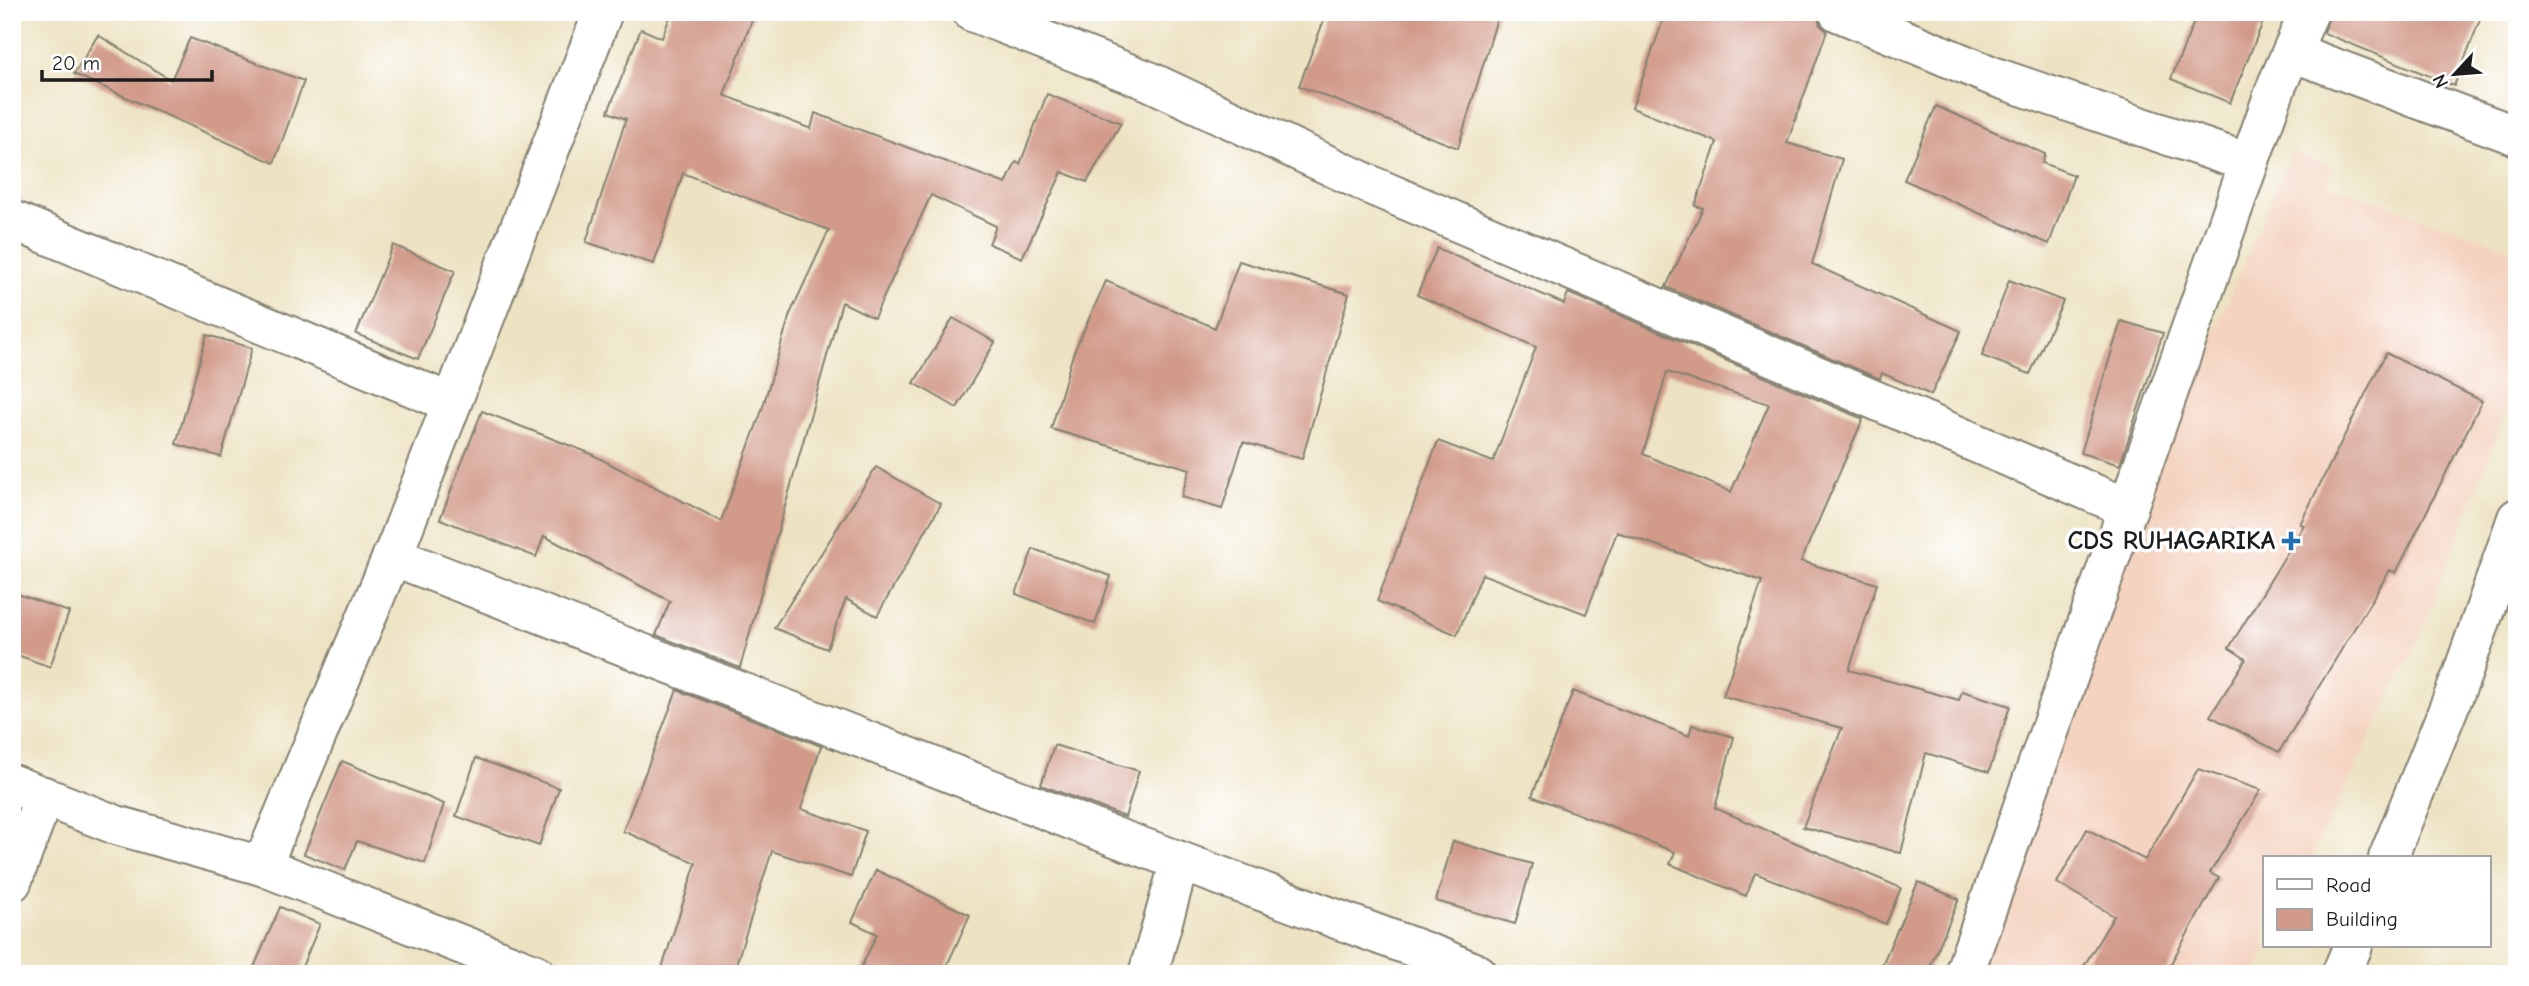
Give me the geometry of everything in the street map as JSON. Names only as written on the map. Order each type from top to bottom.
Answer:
[{"type":"street","points":[[262,866],[392,556],[603,12]]},
{"type":"street","points":[[972,12],[1149,81],[1374,187],[2128,508]]},
{"type":"street","points":[[1838,12],[1995,77],[2249,163]]},
{"type":"street","points":[[1964,974],[2249,163],[2309,12]]},
{"type":"street","points":[[2291,52],[2517,136]]},
{"type":"street","points":[[12,220],[451,404]]},
{"type":"street","points":[[2389,856],[2462,675],[2517,518]]},
{"type":"street","points":[[392,556],[1478,974]]},
{"type":"street","points":[[12,882],[28,790],[116,825],[262,866],[536,974]]},
{"type":"street","points":[[1148,974],[1180,861]]},
{"type":"street","points":[[2342,974],[2352,948]]},
{"type":"shaded area","name":"CDS RUHAGARIKA","points":[[2291,152],[2330,164],[2329,184],[2517,251],[2517,382],[2419,638],[2312,856],[2263,856],[2263,948],[2268,948],[2255,974],[1964,974],[2070,675]]},
{"type":"building","points":[[672,12],[755,12],[724,95],[811,129],[815,113],[1006,184],[1016,162],[1020,164],[1047,94],[1121,123],[1087,182],[1062,172],[1022,258],[989,244],[996,226],[931,195],[874,318],[842,302],[740,668],[656,635],[670,601],[544,536],[536,557],[440,519],[482,411],[589,453],[721,521],[761,413],[790,314],[829,230],[683,173],[654,264],[586,242],[626,119],[608,112],[641,29],[662,38]]},
{"type":"building","points":[[1327,12],[1499,12],[1458,148],[1299,86]]},
{"type":"building","points":[[1666,12],[1817,12],[1820,25],[1827,31],[1787,143],[1842,159],[1812,264],[1961,331],[1931,395],[1882,373],[1880,379],[1666,287],[1703,208],[1695,206],[1717,142],[1632,108]]},
{"type":"building","points":[[2198,12],[2267,12],[2230,103],[2171,79]]},
{"type":"building","points":[[2330,12],[2483,12],[2454,86],[2324,33]]},
{"type":"building","points":[[98,35],[171,80],[190,38],[304,81],[274,163],[74,74]]},
{"type":"building","points":[[1936,106],[2045,154],[2042,163],[2074,175],[2049,244],[1904,180]]},
{"type":"building","points":[[393,245],[455,271],[418,359],[356,334]]},
{"type":"building","points":[[1437,248],[1564,304],[1568,293],[1863,419],[1801,561],[1877,584],[1849,670],[1959,700],[1962,691],[2010,706],[1989,772],[1926,753],[1901,853],[1803,827],[1842,728],[1723,696],[1762,581],[1617,532],[1586,614],[1482,574],[1457,635],[1377,601],[1438,441],[1493,462],[1536,347],[1417,295]],"holes":[[[1667,372],[1769,404],[1731,492],[1643,454]]]},
{"type":"building","points":[[1239,261],[1349,294],[1302,459],[1243,442],[1222,509],[1181,497],[1190,469],[1051,429],[1073,354],[1106,281],[1215,328]]},
{"type":"building","points":[[2009,280],[2063,301],[2030,374],[1982,356]]},
{"type":"building","points":[[953,318],[995,342],[957,408],[914,383]]},
{"type":"building","points":[[2121,321],[2163,333],[2120,465],[2081,453]]},
{"type":"building","points":[[207,335],[252,348],[221,457],[176,444]]},
{"type":"building","points":[[2386,353],[2482,401],[2396,573],[2390,570],[2279,752],[2210,716],[2246,659],[2229,648],[2304,525],[2300,524]]},
{"type":"building","points":[[876,467],[941,504],[877,616],[846,599],[827,649],[774,628]]},
{"type":"building","points":[[1033,549],[1111,576],[1095,624],[1016,594]]},
{"type":"building","points":[[12,592],[69,612],[50,667],[12,653]]},
{"type":"building","points":[[677,690],[821,746],[801,809],[866,831],[851,877],[772,851],[733,974],[660,974],[696,863],[623,831]]},
{"type":"building","points":[[1573,691],[1689,736],[1692,725],[1734,737],[1715,808],[1901,888],[1886,924],[1755,873],[1746,896],[1670,864],[1675,852],[1532,796]]},
{"type":"building","points":[[1054,745],[1139,771],[1125,817],[1041,785]]},
{"type":"building","points":[[476,758],[559,788],[539,846],[456,816]]},
{"type":"building","points":[[342,761],[444,804],[425,863],[357,841],[345,870],[304,854]]},
{"type":"building","points":[[2198,769],[2261,790],[2210,873],[2219,878],[2165,974],[2079,974],[2114,916],[2057,883],[2087,829],[2145,860]]},
{"type":"building","points":[[1453,841],[1532,864],[1515,924],[1436,901]]},
{"type":"building","points":[[876,870],[970,915],[943,974],[858,974],[877,934],[852,922]]},
{"type":"building","points":[[1918,882],[1959,899],[1927,974],[1878,974]]},
{"type":"building","points":[[280,907],[320,924],[299,974],[251,974]]},
{"type":"place","name":"CDS RUHAGARIKA","points":[[2291,541]]}]
